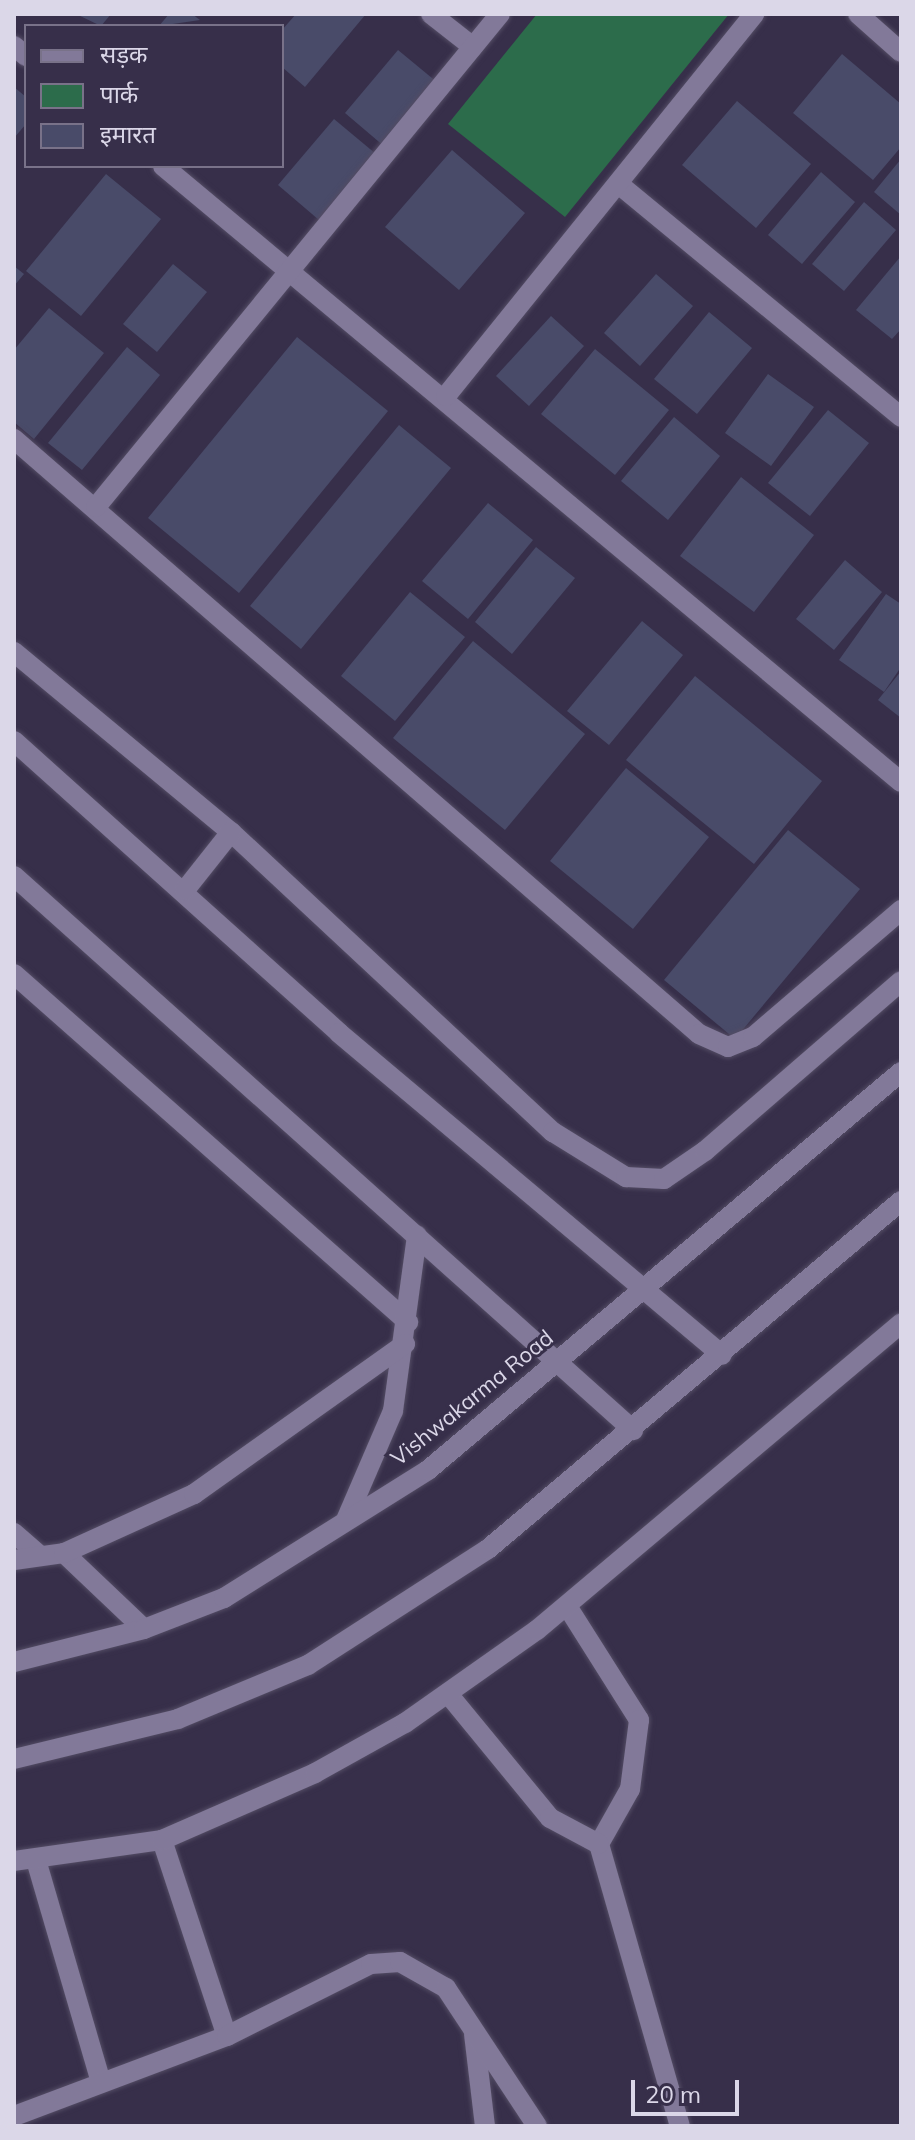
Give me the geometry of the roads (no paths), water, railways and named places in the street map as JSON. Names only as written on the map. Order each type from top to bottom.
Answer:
[{"type":"street","points":[[431,14],[473,47]]},
{"type":"street","points":[[96,507],[500,14]]},
{"type":"street","points":[[446,396],[621,186],[754,14]]},
{"type":"street","points":[[858,14],[901,52]]},
{"type":"street","points":[[165,168],[446,396],[901,782]]},
{"type":"street","points":[[621,186],[901,417]]},
{"type":"street","points":[[14,439],[96,507],[699,1034],[728,1047],[753,1037],[901,910]]},
{"type":"street","points":[[14,652],[231,832],[553,1132],[626,1177],[664,1179],[705,1151],[901,981]]},
{"type":"street","points":[[14,741],[185,890],[339,1033],[722,1355]]},
{"type":"street","points":[[185,890],[231,832]]},
{"type":"street","points":[[14,876],[417,1236],[553,1364],[633,1430]]},
{"type":"street","points":[[14,974],[408,1322]]},
{"type":"street","name":"Vishwakarma Road","points":[[14,1662],[144,1629],[224,1598],[428,1470],[553,1364],[647,1290],[901,1072]]},
{"type":"street","points":[[14,1759],[178,1719],[308,1665],[488,1549],[633,1430],[901,1201]]},
{"type":"street","points":[[346,1520],[393,1411],[405,1344],[417,1236]]},
{"type":"street","points":[[14,1861],[162,1840],[315,1773],[449,1695],[567,1606],[901,1324]]},
{"type":"street","points":[[14,1560],[64,1553],[194,1494],[405,1344]]},
{"type":"street","points":[[14,1533],[40,1556]]},
{"type":"street","points":[[64,1553],[144,1629]]},
{"type":"street","points":[[567,1606],[639,1720],[630,1789],[599,1844],[680,2126]]},
{"type":"street","points":[[449,1695],[550,1818],[599,1844]]},
{"type":"street","points":[[162,1840],[227,2036]]},
{"type":"street","points":[[36,1860],[101,2083]]},
{"type":"street","points":[[14,2116],[227,2036],[371,1964],[400,1962],[446,1988],[537,2126]]},
{"type":"street","points":[[474,2030],[485,2126]]}]
